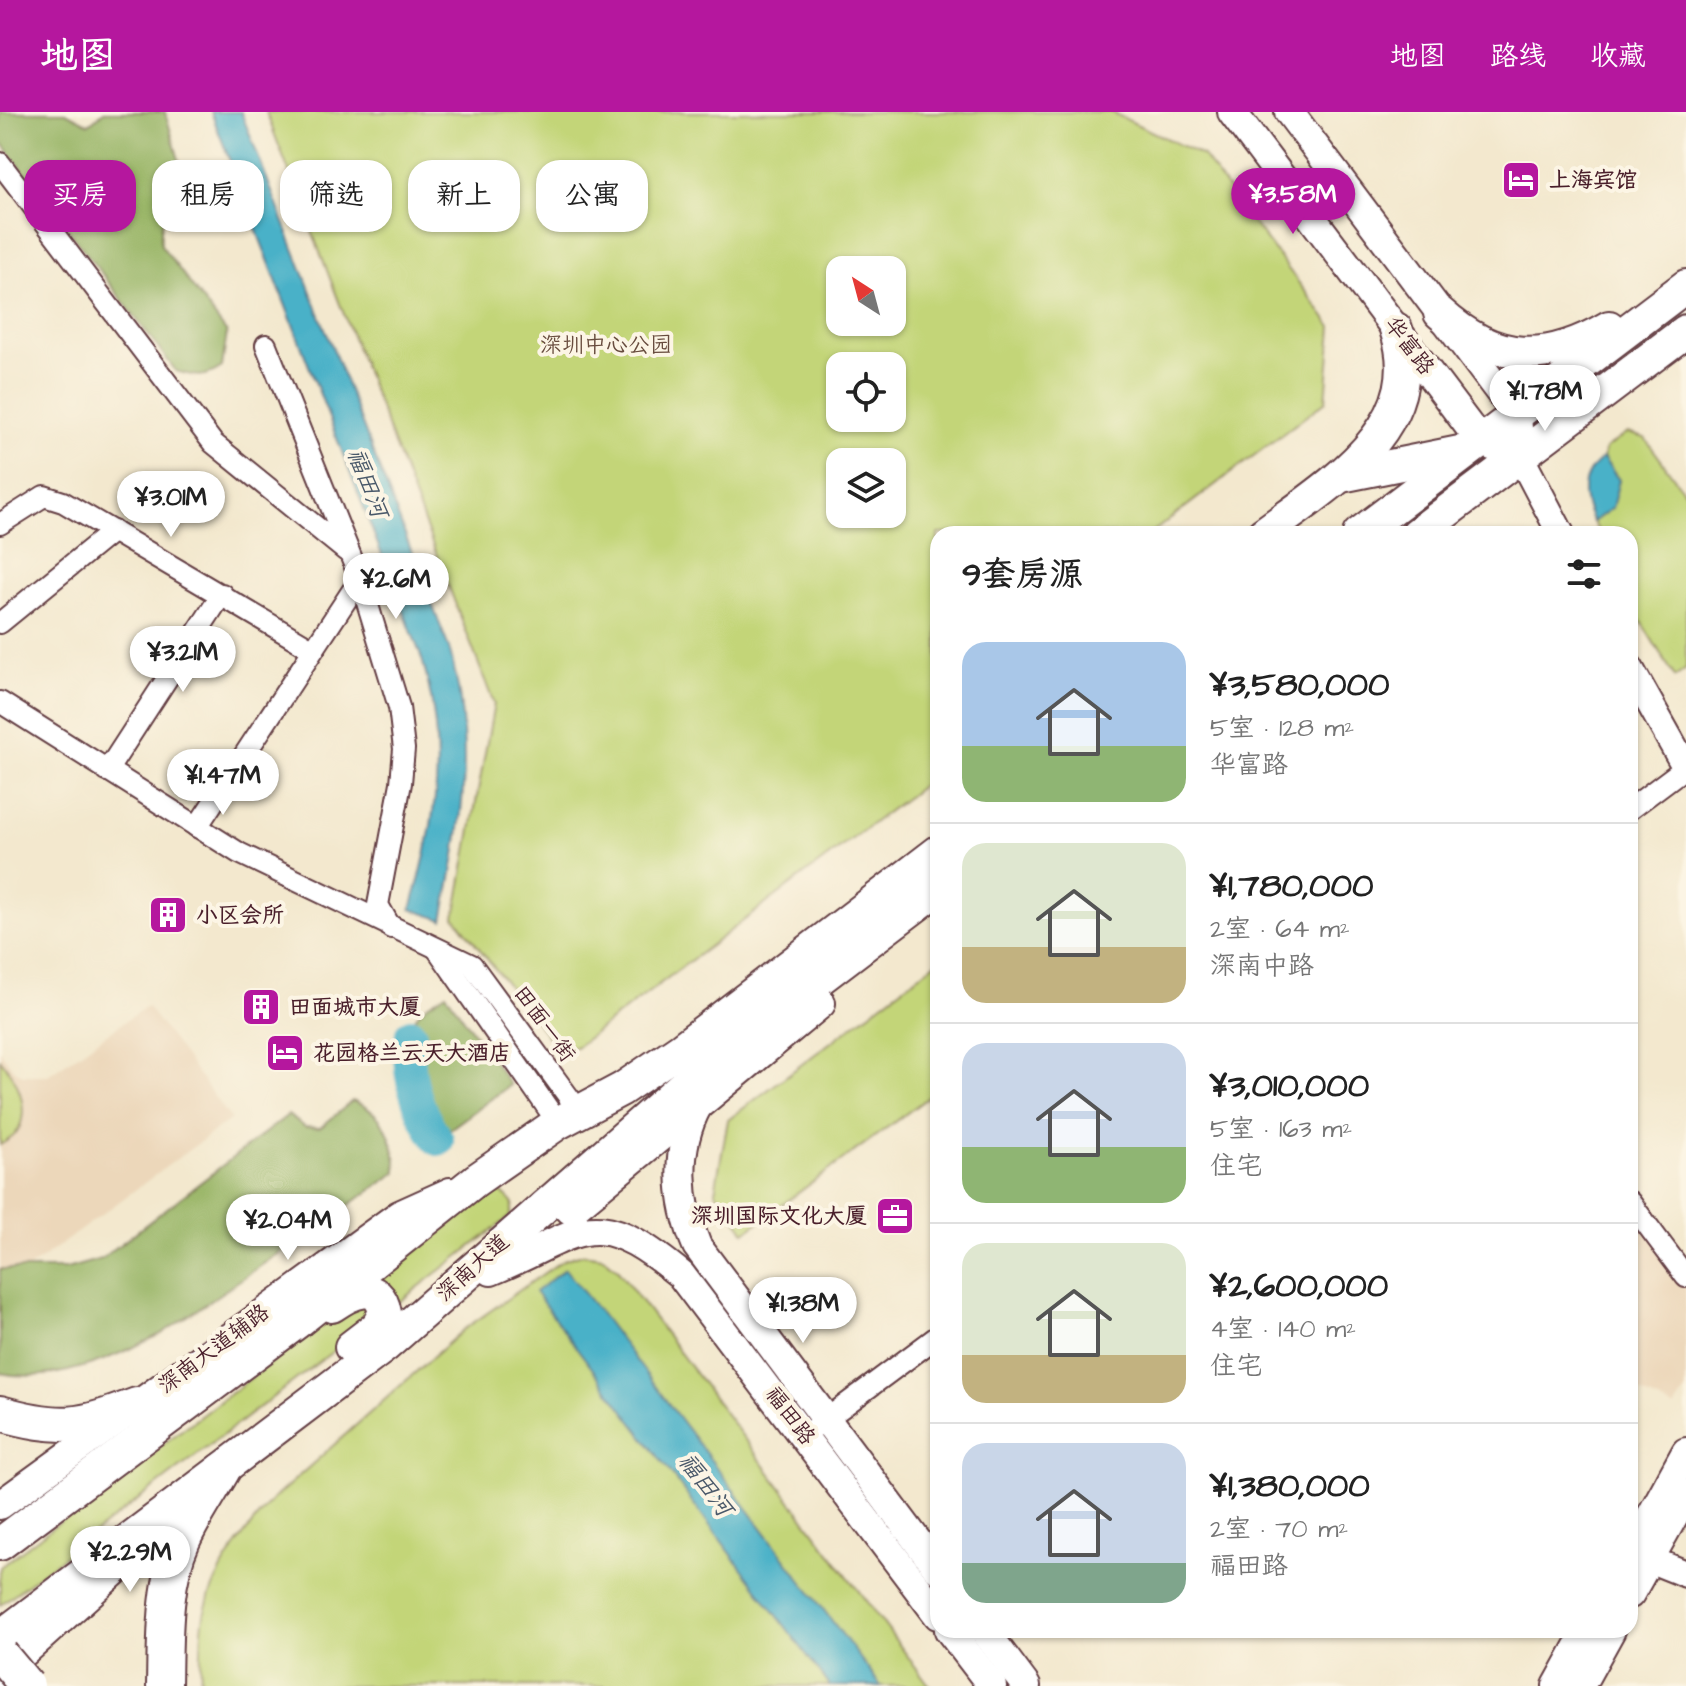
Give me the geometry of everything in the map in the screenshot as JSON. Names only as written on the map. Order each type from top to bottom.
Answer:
[{"type":"highway","points":[[11,1416],[72,1426],[137,1405]]},
{"type":"highway","points":[[164,1672],[176,1559],[182,1540],[223,1470]]},
{"type":"highway","points":[[0,1654],[12,1686]]},
{"type":"highway","points":[[0,1654],[27,1686]]},
{"type":"main road","name":"华富路","points":[[1232,112],[1481,442]]},
{"type":"main road","name":"华富路","points":[[1289,112],[1517,415]]},
{"type":"main road","points":[[1370,526],[1686,286]]},
{"type":"main road","points":[[1440,313],[1457,329],[1490,346],[1533,354],[1579,343],[1625,318],[1660,308]]},
{"type":"main road","points":[[1274,526],[1339,477],[1368,449],[1392,415],[1403,378],[1401,344],[1396,329]]},
{"type":"main road","points":[[1428,526],[1686,331]]},
{"type":"main road","points":[[1517,415],[1520,456]]},
{"type":"main road","points":[[1339,477],[1439,457],[1481,442],[1520,456]]},
{"type":"main road","points":[[0,1544],[300,1320],[476,1180],[568,1117],[622,1089],[682,1048],[930,858]]},
{"type":"main road","name":"深南大道","points":[[0,1637],[385,1346],[699,1071],[930,895]]},
{"type":"main road","points":[[444,1295],[491,1271],[698,1105],[818,1003],[863,946]]},
{"type":"main road","name":"福田路","points":[[698,1105],[683,1139],[683,1206],[690,1229],[930,1603]]},
{"type":"main road","name":"深南大道辅路","points":[[0,1505],[399,1215],[476,1180]]},
{"type":"main road","name":"福田路","points":[[491,1271],[579,1230],[606,1230],[625,1236],[681,1275],[930,1560]]},
{"type":"main road","points":[[290,1419],[320,1370],[377,1327],[385,1313],[383,1302],[375,1293],[364,1290],[351,1293],[328,1309],[300,1320]]},
{"type":"main road","points":[[1638,1552],[1686,1452]]},
{"type":"main road","points":[[0,1674],[57,1627],[223,1470]]},
{"type":"main road","points":[[1638,1554],[1686,1494]]},
{"type":"main road","points":[[955,1638],[992,1686]]},
{"type":"main road","points":[[990,1638],[1026,1686]]},
{"type":"main road","points":[[1557,1686],[1584,1638]]},
{"type":"main road","points":[[1580,1686],[1607,1638]]},
{"type":"street","points":[[0,163],[213,443],[349,553]]},
{"type":"street","points":[[266,345],[360,579],[399,707],[404,749],[378,905],[391,928]]},
{"type":"street","points":[[1520,456],[1557,526]]},
{"type":"street","points":[[0,524],[44,496],[63,502],[312,649]]},
{"type":"street","points":[[0,623],[113,531]]},
{"type":"street","points":[[197,827],[360,579]]},
{"type":"street","points":[[107,771],[222,594]]},
{"type":"street","points":[[1638,682],[1686,768],[1638,803]]},
{"type":"street","points":[[0,702],[239,853],[437,949]]},
{"type":"street","name":"田面一街","points":[[437,949],[472,965],[568,1117]]},
{"type":"street","name":"田面一街","points":[[437,949],[568,1117]]},
{"type":"street","points":[[1638,1213],[1686,1277]]},
{"type":"street","points":[[815,1427],[930,1342]]},
{"type":"street","points":[[1638,1557],[1686,1574]]},
{"type":"shaded area","points":[[147,1006],[231,1119],[25,1271],[0,1269],[0,1050],[12,1068],[23,1075],[48,1075]]},
{"type":"shaded area","points":[[1638,1194],[1686,1257],[1686,1390],[1674,1408],[1638,1392]]},
{"type":"green space","points":[[0,112],[66,112],[89,124],[104,112],[165,112],[179,160],[152,160],[152,232],[161,232],[161,245],[227,333],[222,367],[200,376],[176,371],[70,232],[136,232],[136,160],[24,160],[24,172],[0,140]]},
{"type":"green space","name":"深圳中心公园","points":[[266,112],[1111,112],[1203,156],[1332,327],[1326,401],[1161,526],[930,526],[930,780],[576,1047],[555,1046],[455,917],[494,704],[312,232],[392,232],[392,160],[284,160]]},
{"type":"green space","points":[[1627,433],[1645,438],[1686,494],[1686,669],[1675,677],[1638,617],[1638,526],[1595,526],[1593,522],[1612,507],[1619,480],[1603,458],[1605,449]]},
{"type":"green space","points":[[930,967],[930,1096],[745,1232],[715,1191],[728,1120]]},
{"type":"green space","points":[[446,993],[510,1085],[446,1132],[420,1076],[412,1044],[412,1029],[416,1017],[425,1006]]},
{"type":"green space","points":[[0,1060],[17,1084],[23,1115],[15,1135],[0,1145]]},
{"type":"green space","points":[[352,1101],[372,1112],[386,1128],[394,1149],[397,1172],[163,1333],[105,1359],[64,1372],[21,1376],[0,1373],[0,1269],[66,1269],[101,1259],[288,1115],[305,1127],[320,1128]]},
{"type":"green space","points":[[501,1192],[513,1203],[510,1217],[395,1302],[379,1281],[382,1276],[491,1193]]},
{"type":"green space","points":[[582,1254],[603,1257],[617,1269],[930,1686],[200,1686],[202,1629],[210,1595],[232,1552],[272,1500],[463,1330],[563,1260]]},
{"type":"green space","points":[[353,1301],[370,1304],[369,1324],[0,1605],[0,1567]]},
{"type":"water","points":[[211,112],[241,112],[260,160],[230,160]]},
{"type":"water","points":[[264,171],[280,212],[280,232],[288,232],[449,648],[462,718],[464,751],[456,851],[443,920],[411,909],[427,845],[436,785],[435,724],[422,659],[257,232],[264,232]]},
{"type":"water","points":[[1603,458],[1619,480],[1612,508],[1593,522],[1584,487],[1589,472]]},
{"type":"water","points":[[565,1269],[881,1686],[830,1686],[535,1292]]},
{"type":"waterway","name":"福田河","points":[[411,1034],[410,1063],[414,1090],[438,1140]]},
{"type":"place","name":"上海宾馆","points":[[1521,180]]},
{"type":"place","name":"小区会所","points":[[168,915]]},
{"type":"place","name":"田面城市大厦","points":[[261,1007]]},
{"type":"place","name":"花园格兰云天大酒店","points":[[285,1053]]},
{"type":"place","name":"深圳国际文化大厦","points":[[895,1216]]}]
